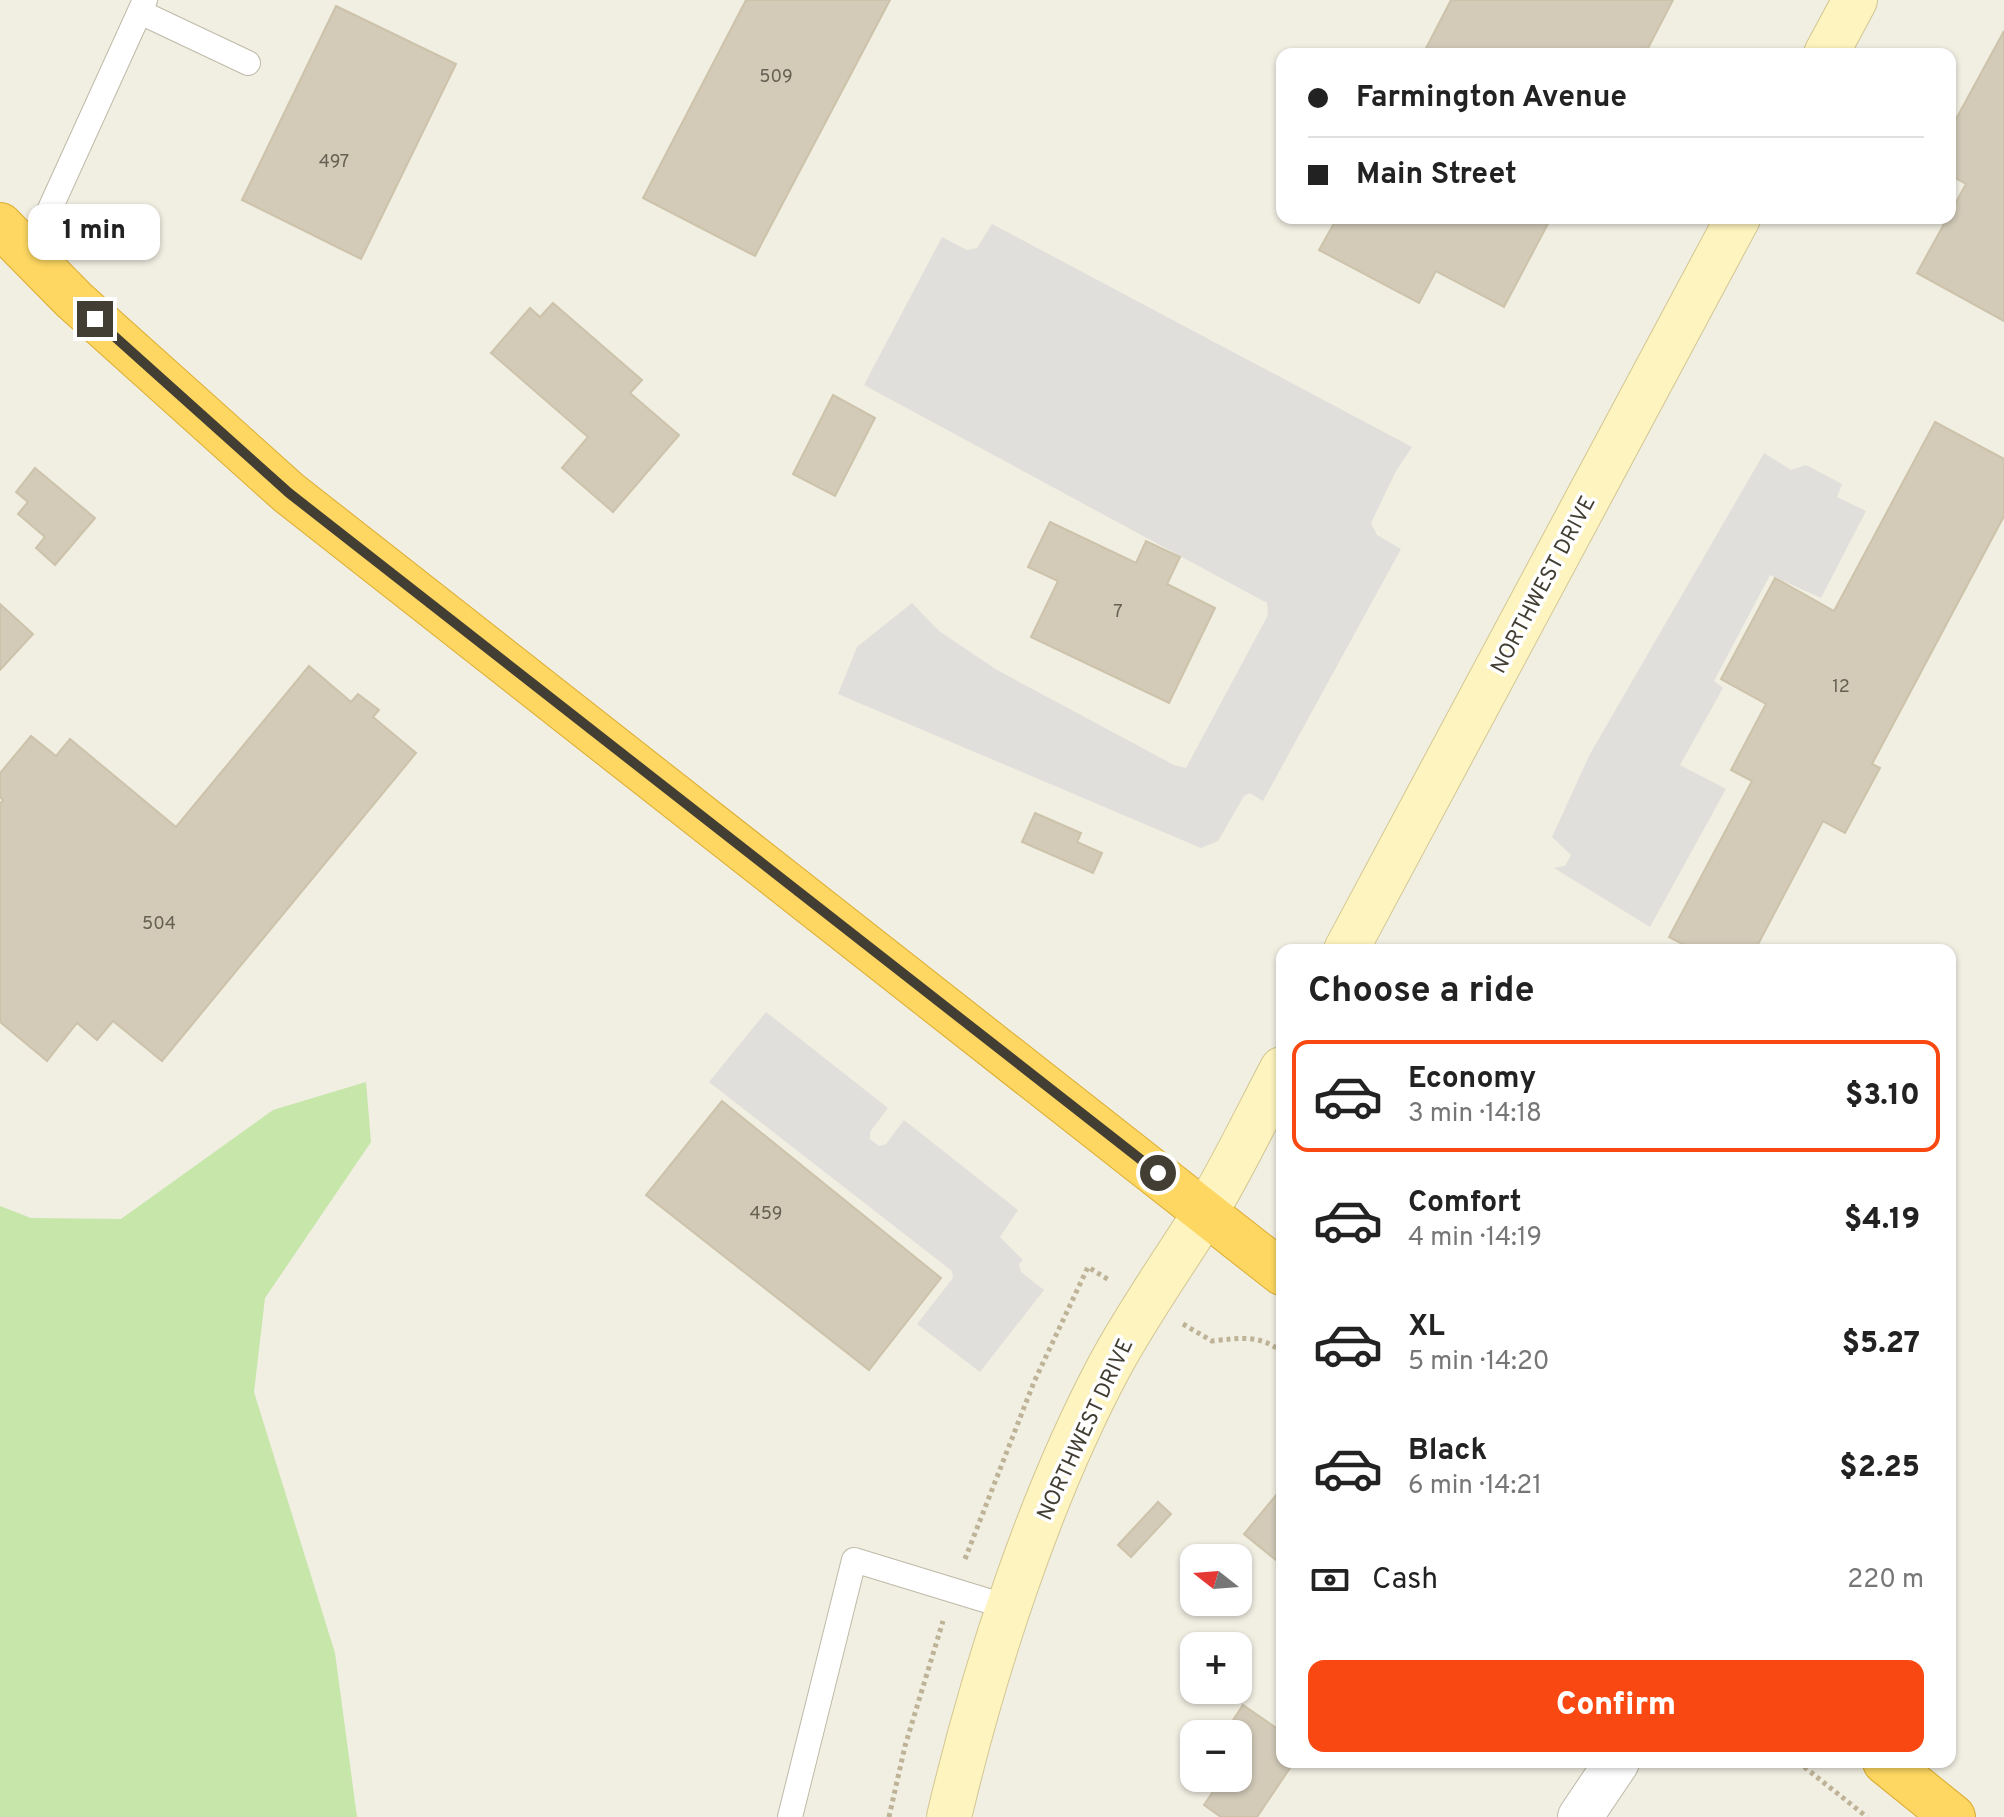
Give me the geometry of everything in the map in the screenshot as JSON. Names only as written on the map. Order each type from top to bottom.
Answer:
[{"type":"highway","points":[[15,240],[74,300],[289,493],[1276,1268]]},
{"type":"highway","points":[[1892,1768],[1953,1817]]},
{"type":"main road","points":[[1829,48],[1855,0]]},
{"type":"main road","name":"NORTHWEST DRIVE","points":[[1349,944],[1735,224]]},
{"type":"main road","name":"NORTHWEST DRIVE","points":[[949,1817],[962,1762],[1027,1554],[1108,1369],[1146,1302],[1206,1211],[1276,1080]]},
{"type":"street","points":[[1580,1817],[1613,1768]]},
{"type":"lane","points":[[15,240],[142,6],[248,63]]},
{"type":"lane","points":[[790,1817],[854,1560],[1011,1608]]},
{"type":"path","points":[[889,1817],[905,1746],[954,1591],[1034,1382],[1088,1267]]},
{"type":"path","points":[[1212,1341],[1241,1336],[1256,1338],[1276,1349]]},
{"type":"path","points":[[1806,1768],[1867,1817]]},
{"type":"green space","points":[[366,1082],[371,1142],[265,1298],[254,1392],[335,1653],[357,1817],[0,1817],[0,1206],[31,1218],[121,1219],[273,1110]]},
{"type":"shaded area","points":[[992,224],[1412,447],[1396,471],[1371,523],[1377,535],[1401,549],[1263,801],[1250,793],[1244,796],[1218,841],[1201,848],[838,694],[857,647],[912,603],[939,631],[997,670],[1174,765],[1186,768],[1268,615],[1267,603],[864,385],[942,237],[967,250],[977,248]]},
{"type":"shaded area","points":[[1764,453],[1791,470],[1806,465],[1842,484],[1837,497],[1866,511],[1821,598],[1770,575],[1714,681],[1723,688],[1680,765],[1726,789],[1650,927],[1554,868],[1565,866],[1571,855],[1552,837],[1590,754]]},
{"type":"shaded area","points":[[766,1012],[888,1108],[870,1132],[870,1139],[879,1146],[886,1144],[904,1120],[1018,1210],[1000,1237],[1023,1260],[1019,1264],[1021,1272],[1044,1290],[980,1372],[917,1324],[953,1278],[952,1271],[709,1082]]},
{"type":"building","points":[[746,0],[890,0],[755,256],[643,198]]},
{"type":"building","points":[[1451,0],[1673,0],[1648,48],[1426,48]]},
{"type":"building","points":[[336,6],[456,64],[361,259],[242,200]]},
{"type":"building","points":[[2004,31],[2004,321],[1917,273],[1944,224],[1956,224],[1956,202],[1966,184],[1956,178],[1956,119]]},
{"type":"building","points":[[1334,224],[1548,224],[1504,307],[1436,271],[1419,303],[1319,250]]},
{"type":"building","points":[[553,303],[642,380],[630,393],[679,435],[613,512],[562,468],[588,437],[491,353],[530,308],[540,317]]},
{"type":"building","points":[[833,395],[875,418],[835,496],[793,474]]},
{"type":"building","points":[[1935,422],[2004,459],[2004,516],[1872,764],[1880,768],[1845,833],[1823,821],[1758,944],[1682,944],[1669,937],[1752,781],[1731,770],[1766,704],[1721,679],[1775,578],[1834,611]]},
{"type":"building","points":[[35,468],[95,518],[55,565],[36,548],[45,537],[18,514],[28,502],[16,492]]},
{"type":"building","points":[[1050,522],[1136,563],[1146,541],[1180,557],[1167,584],[1215,608],[1169,703],[1031,637],[1058,581],[1028,567]]},
{"type":"building","points":[[0,604],[33,634],[0,670]]},
{"type":"building","points":[[309,666],[351,702],[358,694],[379,710],[373,717],[416,753],[162,1061],[113,1021],[97,1040],[77,1023],[47,1061],[0,1022],[0,804],[3,800],[0,797],[0,773],[31,736],[56,756],[70,739],[176,827]]},
{"type":"building","points":[[1035,813],[1081,833],[1077,842],[1102,853],[1093,873],[1022,842]]},
{"type":"building","points":[[722,1101],[941,1278],[869,1370],[646,1195]]},
{"type":"building","points":[[1276,1495],[1276,1560],[1244,1534]]},
{"type":"building","points":[[1158,1502],[1171,1514],[1131,1557],[1118,1545]]},
{"type":"building","points":[[1243,1705],[1276,1728],[1276,1768],[1290,1768],[1257,1817],[1221,1817],[1204,1805],[1213,1792],[1252,1792],[1252,1720],[1233,1720]]},
{"type":"route","points":[[95,319],[289,493],[1158,1173]]}]
